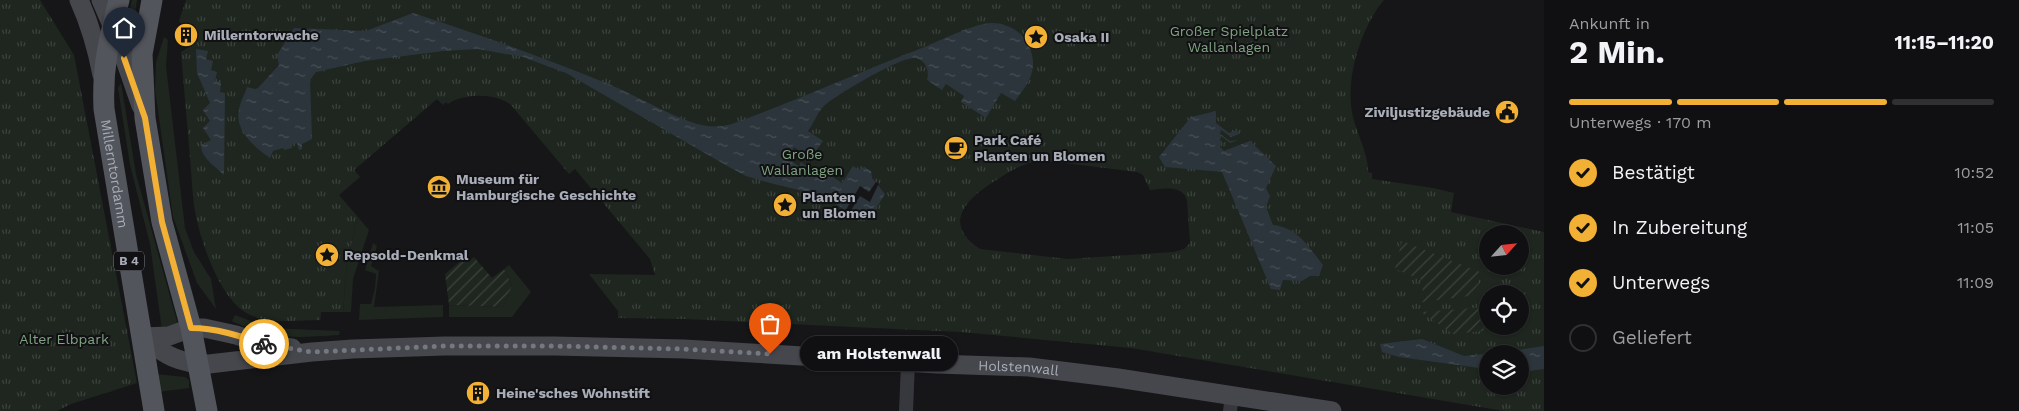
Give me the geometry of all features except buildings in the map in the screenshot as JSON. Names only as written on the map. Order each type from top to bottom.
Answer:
[{"type":"main road","points":[[79,0],[94,40],[103,82]]},
{"type":"main road","points":[[101,0],[145,118]]},
{"type":"main road","name":"B 4","points":[[103,82],[105,60],[118,0]]},
{"type":"main road","points":[[152,0],[142,54],[145,118],[162,222],[191,328],[207,411]]},
{"type":"main road","name":"Millerntordamm","points":[[103,82],[109,140],[142,337]]},
{"type":"main road","name":"Holstenwall","points":[[142,337],[169,336],[191,328],[204,328],[236,335],[263,344],[312,352]]},
{"type":"main road","points":[[142,337],[174,359],[199,364]]},
{"type":"main road","name":"B 4","points":[[142,337],[154,411]]},
{"type":"main road","name":"Holstenwall","points":[[199,364],[226,363],[312,352],[445,346],[684,349],[908,363],[1029,367],[1112,377],[1231,403],[1332,411]]},
{"type":"street","points":[[906,411],[908,363]]},
{"type":"green space","name":"Alter Elbpark","points":[[0,0],[40,0],[74,55],[137,383],[71,404],[57,411],[0,411]]},
{"type":"green space","points":[[132,0],[137,0],[131,43],[128,44],[124,29]]},
{"type":"green space","name":"Planten un Blomen","points":[[186,0],[1384,0],[1368,25],[1362,39],[1356,55],[1351,87],[1353,117],[1365,152],[1368,172],[1372,173],[1372,179],[1454,193],[1451,212],[1511,225],[1479,225],[1479,275],[1529,275],[1529,229],[1544,232],[1544,411],[1504,411],[1131,348],[961,332],[685,319],[618,318],[618,311],[589,274],[655,275],[650,259],[575,169],[569,174],[511,105],[497,98],[480,96],[462,98],[448,104],[446,102],[443,105],[437,99],[354,170],[360,177],[339,195],[358,217],[347,261],[343,312],[321,312],[320,320],[282,321],[262,319],[245,312],[227,294],[212,266],[201,237],[193,198],[181,52],[194,44],[193,26],[184,26],[179,21]],"holes":[[[1033,162],[1057,162],[1137,172],[1143,175],[1150,190],[1172,189],[1181,192],[1187,200],[1190,243],[1184,249],[1174,252],[1068,259],[980,249],[968,239],[962,229],[960,219],[963,210],[978,193],[988,186],[1010,171]]]},
{"type":"green space","points":[[164,37],[168,40],[166,66],[185,228],[194,252],[211,279],[216,309],[197,283],[173,217],[155,90],[156,62]]},
{"type":"green space","points":[[121,83],[136,174],[178,325],[162,330],[150,244],[130,165],[118,88]]},
{"type":"green space","points":[[358,217],[369,230],[353,279],[351,312],[343,312],[347,261]]},
{"type":"green space","points":[[1402,241],[1479,272],[1480,275],[1478,285],[1469,296],[1415,303],[1415,301],[1423,299],[1422,280],[1395,269]]},
{"type":"green space","points":[[373,243],[377,246],[371,266],[379,271],[374,307],[443,305],[443,317],[359,320],[360,304],[371,304],[375,288],[376,274],[365,270]]},
{"type":"green space","points":[[467,256],[470,260],[474,257],[492,278],[504,269],[512,286],[503,307],[449,305],[445,274]]},
{"type":"green space","points":[[509,265],[531,292],[512,317],[449,317],[449,305],[503,307],[512,286],[504,269]]},
{"type":"green space","points":[[1479,308],[1479,331],[1453,334],[1421,312]]},
{"type":"green space","points":[[235,315],[269,328],[340,331],[339,335],[324,336],[297,337],[272,335],[232,321]]},
{"type":"green space","points":[[155,374],[185,377],[189,380],[189,388],[158,392]]},
{"type":"water","points":[[413,13],[562,65],[611,85],[681,118],[706,126],[732,124],[757,115],[959,32],[985,24],[998,23],[1014,29],[1023,36],[1032,54],[1033,69],[1028,82],[1015,101],[1001,93],[986,118],[961,102],[964,96],[946,84],[942,90],[927,80],[928,72],[926,65],[921,60],[913,58],[882,70],[825,105],[808,131],[823,141],[815,152],[812,151],[806,161],[803,159],[806,155],[794,147],[787,159],[799,166],[801,162],[819,175],[822,170],[842,183],[853,166],[859,170],[864,167],[871,171],[872,178],[885,194],[870,218],[853,215],[823,196],[746,176],[566,73],[523,57],[478,49],[443,51],[365,61],[316,72],[310,80],[312,139],[302,144],[302,149],[299,150],[297,143],[291,145],[292,148],[273,151],[270,158],[247,138],[238,118],[240,104],[247,87],[258,88],[279,65],[277,55],[294,28],[366,31]]},
{"type":"water","points":[[196,49],[208,51],[206,59],[213,61],[211,70],[217,72],[215,81],[221,82],[220,92],[225,93],[224,175],[210,162],[202,150],[201,145],[211,140],[203,128],[210,121],[203,110],[210,103],[197,73]]},
{"type":"water","points":[[1216,111],[1216,123],[1229,133],[1237,130],[1239,134],[1231,137],[1221,130],[1220,134],[1230,141],[1238,140],[1230,143],[1221,136],[1220,141],[1227,146],[1220,143],[1220,147],[1224,151],[1250,141],[1276,166],[1266,188],[1270,196],[1266,207],[1273,225],[1289,230],[1302,239],[1323,265],[1319,276],[1310,276],[1302,281],[1283,280],[1280,290],[1271,289],[1222,172],[1165,167],[1159,157],[1191,117]]},
{"type":"water","points":[[1422,339],[1464,356],[1479,355],[1479,368],[1399,357],[1382,352],[1380,344]]},
{"type":"water","points":[[1544,346],[1544,369],[1529,371],[1529,348]]},
{"type":"pier","points":[[876,182],[879,183],[870,202],[860,196],[848,215],[844,213],[860,186],[869,192]]},
{"type":"way so far","points":[[264,344],[312,352],[445,346],[554,346],[684,349],[770,354]]},
{"type":"place","name":"Millerntorwache","points":[[186,35]]},
{"type":"place","name":"Osaka II","points":[[1036,37]]},
{"type":"place","name":"Ziviljustizgebäude","points":[[1507,112]]},
{"type":"place","name":"Park Café Planten un Blomen","points":[[956,148]]},
{"type":"place","name":"Museum für Hamburgische Geschichte","points":[[439,187]]},
{"type":"place","name":"Planten un Blomen","points":[[785,205]]},
{"type":"place","name":"Repsold-Denkmal","points":[[327,255]]},
{"type":"place","name":"am Holstenwall","points":[[770,354]]},
{"type":"place","name":"Heine'sches Wohnstift","points":[[478,393]]},
{"type":"route","points":[[124,58],[145,118],[162,222],[191,328],[204,328],[236,335],[264,344]]},
{"type":"park label","name":"Großer Spielplatz Wallanlagen","points":[[1229,40]]},
{"type":"park label","name":"Große Wallanlagen","points":[[802,162]]}]
